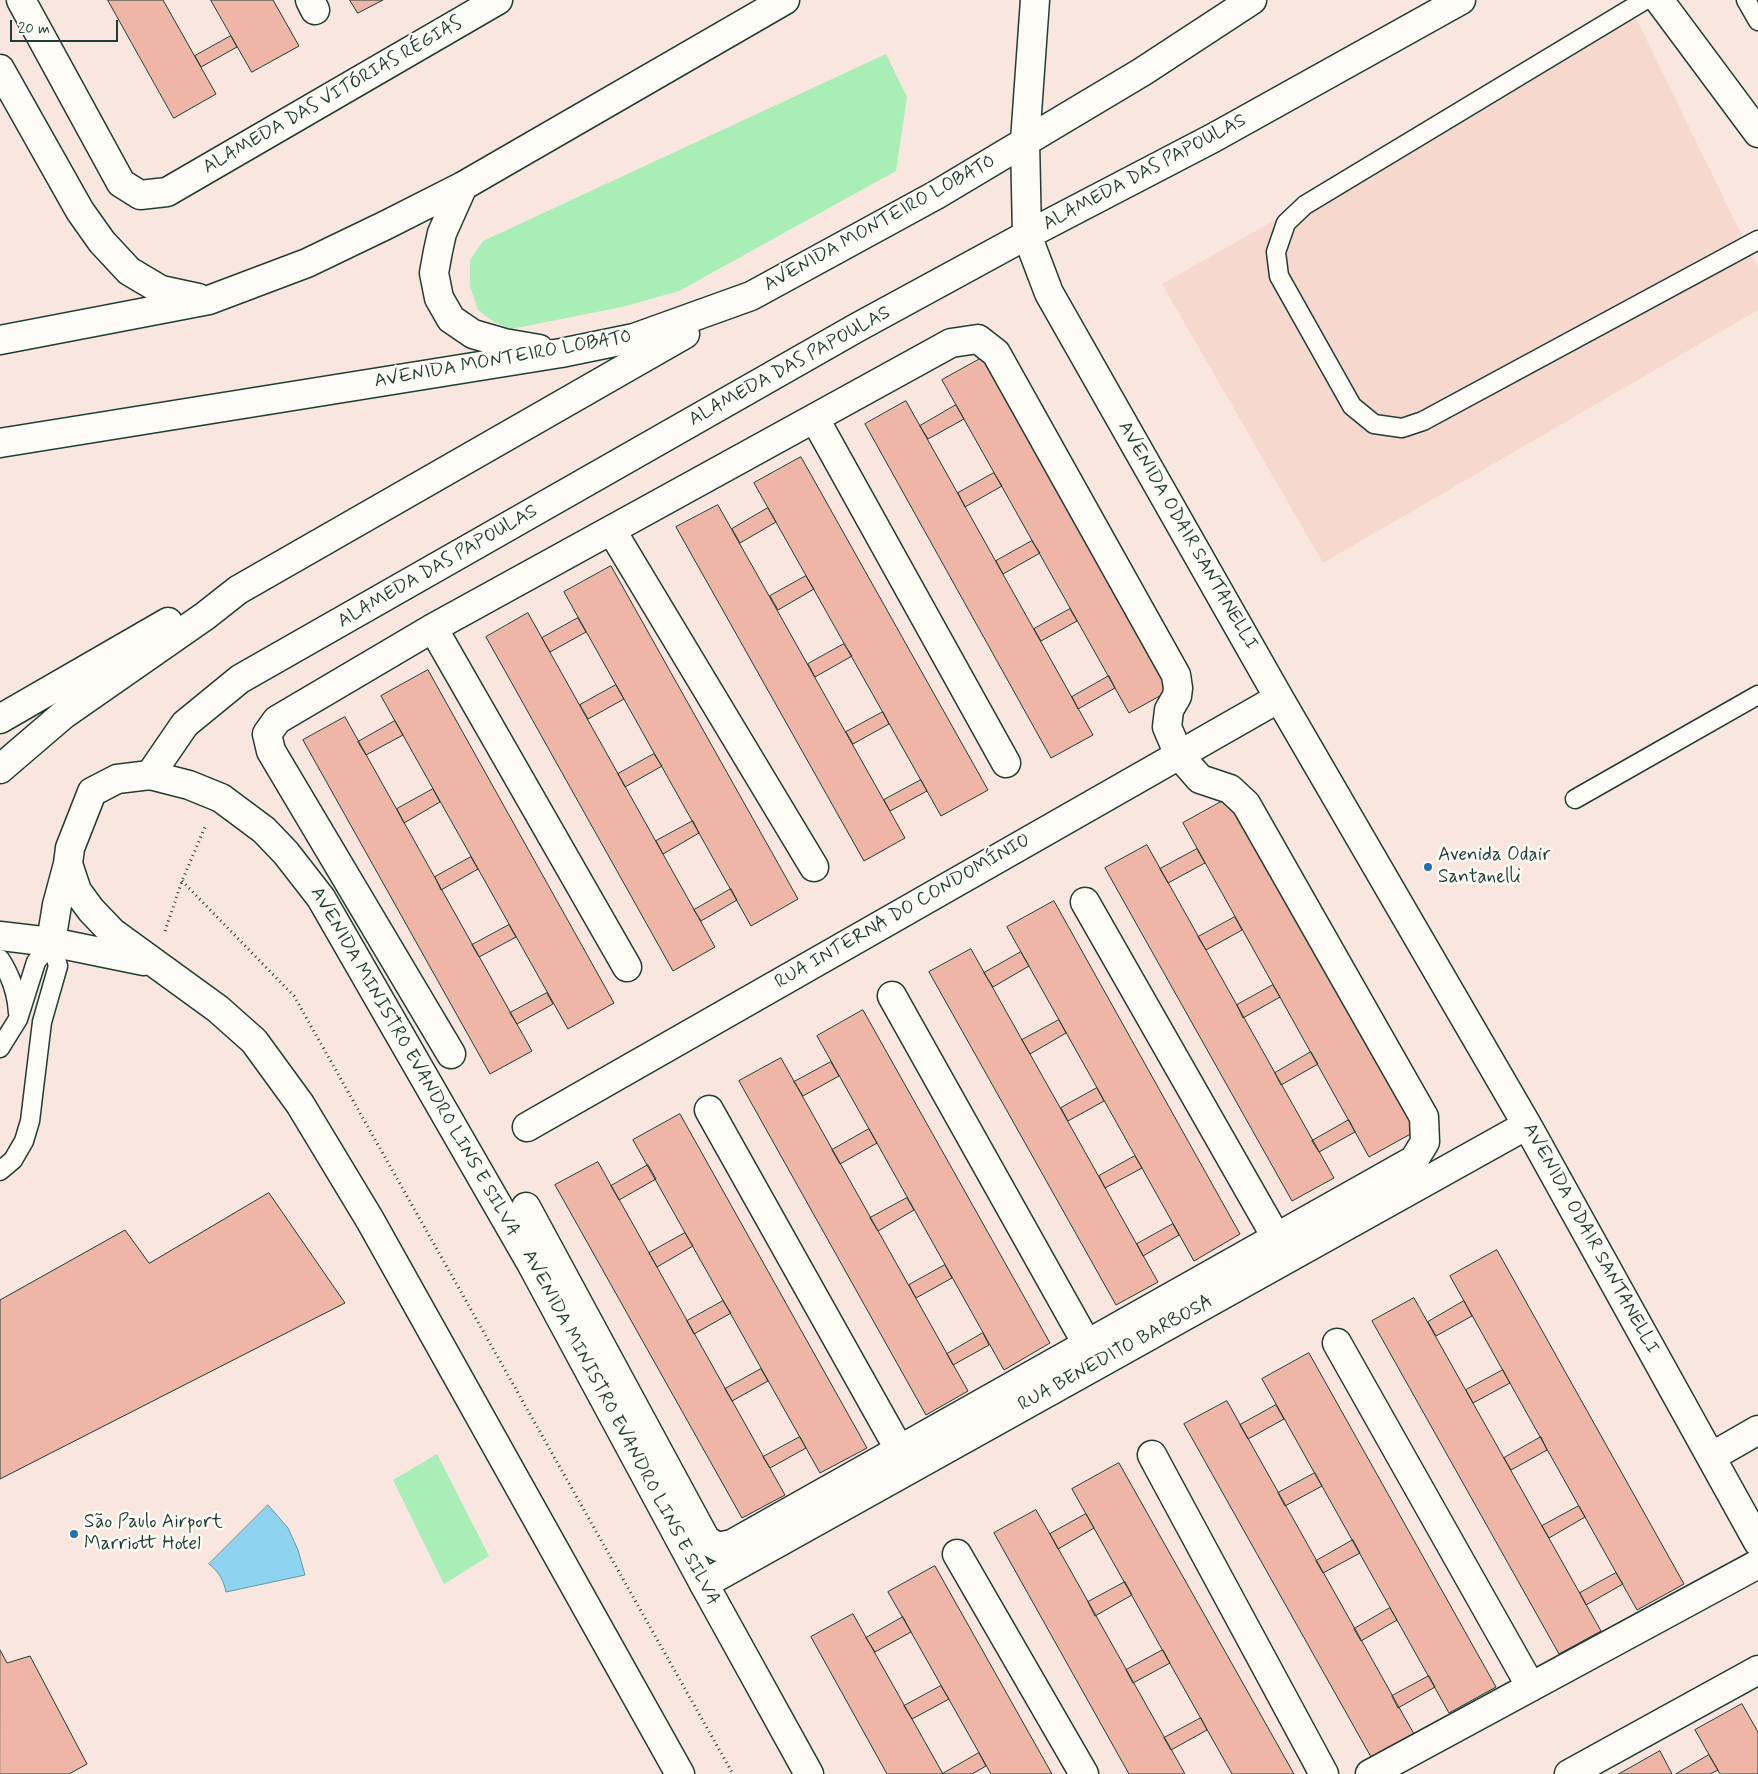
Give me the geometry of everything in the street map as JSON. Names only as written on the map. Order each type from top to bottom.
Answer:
[{"type":"street","name":"ALAMEDA DAS VITÓRIAS RÉGIAS","points":[[21,0],[121,183],[140,196],[167,192],[498,0]]},
{"type":"street","points":[[0,340],[209,300],[307,262],[463,186],[785,0]]},
{"type":"street","name":"AVENIDA ODAIR SANTANELLI","points":[[1035,0],[1025,141],[1027,236],[1049,293],[1279,698],[1527,1125],[1758,1542]]},
{"type":"street","name":"AVENIDA MONTEIRO LOBATO","points":[[0,443],[561,353],[634,338],[751,296],[936,195],[1142,72],[1252,0]]},
{"type":"street","name":"ALAMEDA DAS PAPOULAS","points":[[150,775],[186,724],[240,679],[858,328],[1213,138],[1461,0]]},
{"type":"street","points":[[1659,0],[1758,133]]},
{"type":"street","points":[[0,69],[80,211],[102,242],[129,271],[161,290],[209,300]]},
{"type":"street","points":[[463,186],[442,233],[434,273],[439,298],[451,320],[474,334],[504,343],[561,353]]},
{"type":"street","points":[[0,769],[63,715],[205,616],[238,590],[751,296]]},
{"type":"street","points":[[451,1054],[271,751],[267,734],[277,720],[433,628],[950,343],[978,339],[996,353],[1176,676],[1177,696],[1169,710],[1167,727],[1179,755],[1200,779],[1230,789],[1246,804],[1424,1117],[1425,1142],[1414,1160],[732,1544],[718,1547],[706,1540],[526,1206]]},
{"type":"street","points":[[815,419],[1006,763]]},
{"type":"street","points":[[612,531],[814,867]]},
{"type":"street","points":[[0,719],[199,604],[238,590]]},
{"type":"street","points":[[433,628],[627,967]]},
{"type":"street","name":"RUA INTERNA DO CONDOMÍNIO","points":[[527,1127],[1279,698]]},
{"type":"street","name":"AVENIDA MINISTRO EVANDRO LINS E SILVA","points":[[51,942],[70,848],[92,792],[117,779],[150,775],[189,785],[221,798],[264,830],[286,853],[321,898],[531,1263],[809,1774]]},
{"type":"street","points":[[68,864],[77,891],[91,910],[112,932],[218,1009],[254,1041],[300,1104],[370,1220],[680,1774]]},
{"type":"street","points":[[1085,902],[1276,1237]]},
{"type":"street","points":[[0,936],[51,942],[153,963]]},
{"type":"street","points":[[892,996],[1087,1344]]},
{"type":"street","points":[[709,1110],[899,1449]]},
{"type":"street","name":"RUA BENEDITO BARBOSA","points":[[704,1584],[1527,1125]]},
{"type":"street","points":[[1337,1343],[1531,1687]]},
{"type":"street","points":[[1712,1457],[1758,1430]]},
{"type":"street","points":[[1152,1455],[1324,1774]]},
{"type":"street","points":[[957,1554],[1084,1774]]},
{"type":"street","points":[[1370,1774],[1758,1564]]},
{"type":"street","points":[[1574,1773],[1758,1670]]},
{"type":"lane","points":[[1645,0],[1305,205],[1286,223],[1276,252],[1279,276],[1352,406],[1374,424],[1402,428],[1423,421],[1758,240]]},
{"type":"lane","points":[[1746,0],[1758,21]]},
{"type":"lane","points":[[1575,798],[1758,695]]},
{"type":"lane","points":[[0,1048],[18,1018],[36,962],[51,942]]},
{"type":"lane","points":[[0,1171],[13,1160],[24,1141],[30,1121],[42,1022],[58,966],[51,942]]},
{"type":"lane","points":[[0,959],[10,975],[15,990],[18,1018]]},
{"type":"path","points":[[153,963],[182,882],[207,824],[221,798]]},
{"type":"path","points":[[182,882],[294,996],[734,1774]]},
{"type":"shaded area","points":[[1635,16],[1758,269],[1758,310],[1323,563],[1162,284]]},
{"type":"green space","points":[[886,54],[907,97],[896,171],[679,291],[622,307],[511,329],[494,322],[478,310],[470,286],[470,260],[483,241]]},
{"type":"green space","points":[[437,1454],[489,1556],[444,1584],[393,1480]]},
{"type":"water","points":[[268,1505],[288,1528],[298,1550],[305,1575],[226,1592],[220,1576],[209,1564]]},
{"type":"building","points":[[108,0],[163,0],[216,94],[174,118]]},
{"type":"building","points":[[211,0],[273,0],[299,46],[252,72]]},
{"type":"building","points":[[350,0],[383,0],[358,13]]},
{"type":"building","points":[[231,36],[237,47],[201,67],[195,56]]},
{"type":"building","points":[[989,354],[1176,687],[1129,713],[942,380]]},
{"type":"building","points":[[906,401],[1093,735],[1051,758],[865,424]]},
{"type":"building","points":[[956,405],[964,419],[928,439],[920,426]]},
{"type":"building","points":[[801,457],[988,790],[941,816],[754,483]]},
{"type":"building","points":[[994,473],[1002,486],[965,507],[958,493]]},
{"type":"building","points":[[718,505],[905,838],[864,861],[676,527]]},
{"type":"building","points":[[768,508],[776,522],[740,543],[732,529]]},
{"type":"building","points":[[1032,541],[1040,553],[1003,574],[996,561]]},
{"type":"building","points":[[611,566],[798,899],[751,926],[564,592]]},
{"type":"building","points":[[806,576],[814,589],[778,610],[770,596]]},
{"type":"building","points":[[1070,609],[1077,621],[1041,641],[1034,629]]},
{"type":"building","points":[[528,613],[715,947],[673,971],[486,637]]},
{"type":"building","points":[[578,618],[586,632],[550,652],[542,638]]},
{"type":"building","points":[[844,644],[852,656],[815,677],[808,664]]},
{"type":"building","points":[[428,670],[614,1003],[568,1029],[381,696]]},
{"type":"building","points":[[1109,676],[1115,688],[1078,709],[1072,697]]},
{"type":"building","points":[[616,685],[624,699],[588,719],[580,705]]},
{"type":"building","points":[[883,712],[889,724],[853,744],[846,732]]},
{"type":"building","points":[[345,717],[532,1051],[490,1074],[303,740]]},
{"type":"building","points":[[395,721],[403,735],[366,755],[358,742]]},
{"type":"building","points":[[654,754],[662,766],[625,787],[618,774]]},
{"type":"building","points":[[921,780],[927,791],[890,811],[884,800]]},
{"type":"building","points":[[433,789],[440,802],[404,823],[397,809]]},
{"type":"building","points":[[1230,797],[1416,1131],[1369,1157],[1183,823]]},
{"type":"building","points":[[693,821],[699,833],[663,854],[656,841]]},
{"type":"building","points":[[1147,845],[1334,1178],[1292,1201],[1105,868]]},
{"type":"building","points":[[1197,849],[1205,863],[1168,883],[1160,869]]},
{"type":"building","points":[[471,857],[478,869],[441,890],[435,877]]},
{"type":"building","points":[[731,889],[737,900],[701,921],[694,910]]},
{"type":"building","points":[[1054,901],[1240,1234],[1194,1261],[1007,927]]},
{"type":"building","points":[[1235,917],[1242,930],[1206,950],[1198,937]]},
{"type":"building","points":[[509,925],[516,937],[479,957],[472,945]]},
{"type":"building","points":[[971,949],[1158,1282],[1116,1305],[929,972]]},
{"type":"building","points":[[1021,952],[1029,966],[993,987],[984,973]]},
{"type":"building","points":[[1273,985],[1280,997],[1243,1018],[1237,1005]]},
{"type":"building","points":[[547,993],[553,1004],[517,1024],[510,1013]]},
{"type":"building","points":[[863,1010],[1050,1343],[1004,1370],[817,1036]]},
{"type":"building","points":[[1059,1020],[1066,1033],[1030,1054],[1022,1040]]},
{"type":"building","points":[[1311,1052],[1318,1064],[1281,1085],[1275,1073]]},
{"type":"building","points":[[781,1058],[968,1391],[926,1415],[739,1081]]},
{"type":"building","points":[[831,1062],[839,1076],[803,1096],[794,1082]]},
{"type":"building","points":[[1097,1088],[1104,1101],[1068,1121],[1061,1108]]},
{"type":"building","points":[[680,1114],[867,1448],[820,1473],[633,1140]]},
{"type":"building","points":[[1349,1120],[1355,1132],[1319,1152],[1312,1141]]},
{"type":"building","points":[[869,1129],[877,1143],[840,1164],[832,1150]]},
{"type":"building","points":[[1135,1156],[1142,1168],[1105,1188],[1099,1176]]},
{"type":"building","points":[[598,1162],[785,1495],[742,1518],[555,1185]]},
{"type":"building","points":[[648,1165],[656,1179],[619,1200],[611,1186]]},
{"type":"building","points":[[269,1193],[345,1303],[0,1479],[0,1300],[125,1230],[149,1263]]},
{"type":"building","points":[[907,1198],[914,1210],[878,1231],[870,1218]]},
{"type":"building","points":[[1173,1224],[1179,1235],[1143,1256],[1137,1244]]},
{"type":"building","points":[[685,1233],[693,1246],[657,1267],[649,1253]]},
{"type":"building","points":[[1497,1250],[1684,1584],[1637,1610],[1450,1276]]},
{"type":"building","points":[[945,1265],[952,1278],[916,1298],[909,1285]]},
{"type":"building","points":[[1414,1298],[1601,1631],[1559,1654],[1372,1321]]},
{"type":"building","points":[[723,1301],[731,1313],[694,1334],[687,1321]]},
{"type":"building","points":[[1464,1301],[1472,1316],[1436,1336],[1428,1322]]},
{"type":"building","points":[[983,1333],[989,1345],[953,1365],[947,1354]]},
{"type":"building","points":[[1309,1353],[1496,1687],[1449,1713],[1262,1379]]},
{"type":"building","points":[[761,1369],[768,1381],[732,1401],[725,1389]]},
{"type":"building","points":[[1503,1370],[1510,1383],[1473,1403],[1466,1390]]},
{"type":"building","points":[[1227,1401],[1414,1734],[1371,1757],[1184,1424]]},
{"type":"building","points":[[1276,1405],[1284,1419],[1248,1439],[1240,1425]]},
{"type":"building","points":[[800,1437],[806,1448],[770,1468],[763,1457]]},
{"type":"building","points":[[1541,1437],[1547,1450],[1511,1470],[1504,1458]]},
{"type":"building","points":[[1119,1463],[1294,1774],[1232,1774],[1072,1489]]},
{"type":"building","points":[[1315,1473],[1322,1486],[1285,1506],[1278,1493]]},
{"type":"building","points":[[1579,1506],[1585,1517],[1549,1538],[1542,1526]]},
{"type":"building","points":[[1036,1510],[1185,1774],[1129,1774],[994,1533]]},
{"type":"building","points":[[1086,1514],[1094,1528],[1058,1549],[1050,1534]]},
{"type":"building","points":[[1353,1540],[1360,1553],[1323,1573],[1316,1561]]},
{"type":"building","points":[[935,1566],[1052,1774],[991,1774],[888,1592]]},
{"type":"building","points":[[1616,1573],[1623,1584],[1586,1605],[1580,1593]]},
{"type":"building","points":[[1125,1582],[1132,1595],[1095,1616],[1088,1602]]},
{"type":"building","points":[[1390,1608],[1397,1620],[1361,1641],[1354,1629]]},
{"type":"building","points":[[853,1614],[943,1774],[887,1774],[811,1637]]},
{"type":"building","points":[[903,1617],[911,1632],[875,1652],[866,1638]]},
{"type":"building","points":[[0,1650],[7,1663],[30,1656],[87,1764],[69,1774],[0,1774]]},
{"type":"building","points":[[1163,1650],[1170,1663],[1133,1683],[1126,1670]]},
{"type":"building","points":[[1429,1676],[1435,1687],[1398,1708],[1392,1696]]},
{"type":"building","points":[[941,1686],[949,1699],[912,1719],[904,1706]]},
{"type":"building","points":[[1742,1704],[1758,1732],[1758,1774],[1720,1774],[1695,1730]]},
{"type":"building","points":[[1201,1718],[1207,1730],[1171,1750],[1164,1738]]},
{"type":"building","points":[[1660,1751],[1672,1774],[1619,1774]]},
{"type":"building","points":[[979,1753],[986,1766],[972,1774],[942,1774]]},
{"type":"building","points":[[1709,1755],[1718,1770],[1710,1774],[1676,1774]]},
{"type":"place","name":"Avenida Odair Santanelli","points":[[1428,867]]},
{"type":"place","name":"São Paulo Airport Marriott Hotel","points":[[74,1534]]}]
